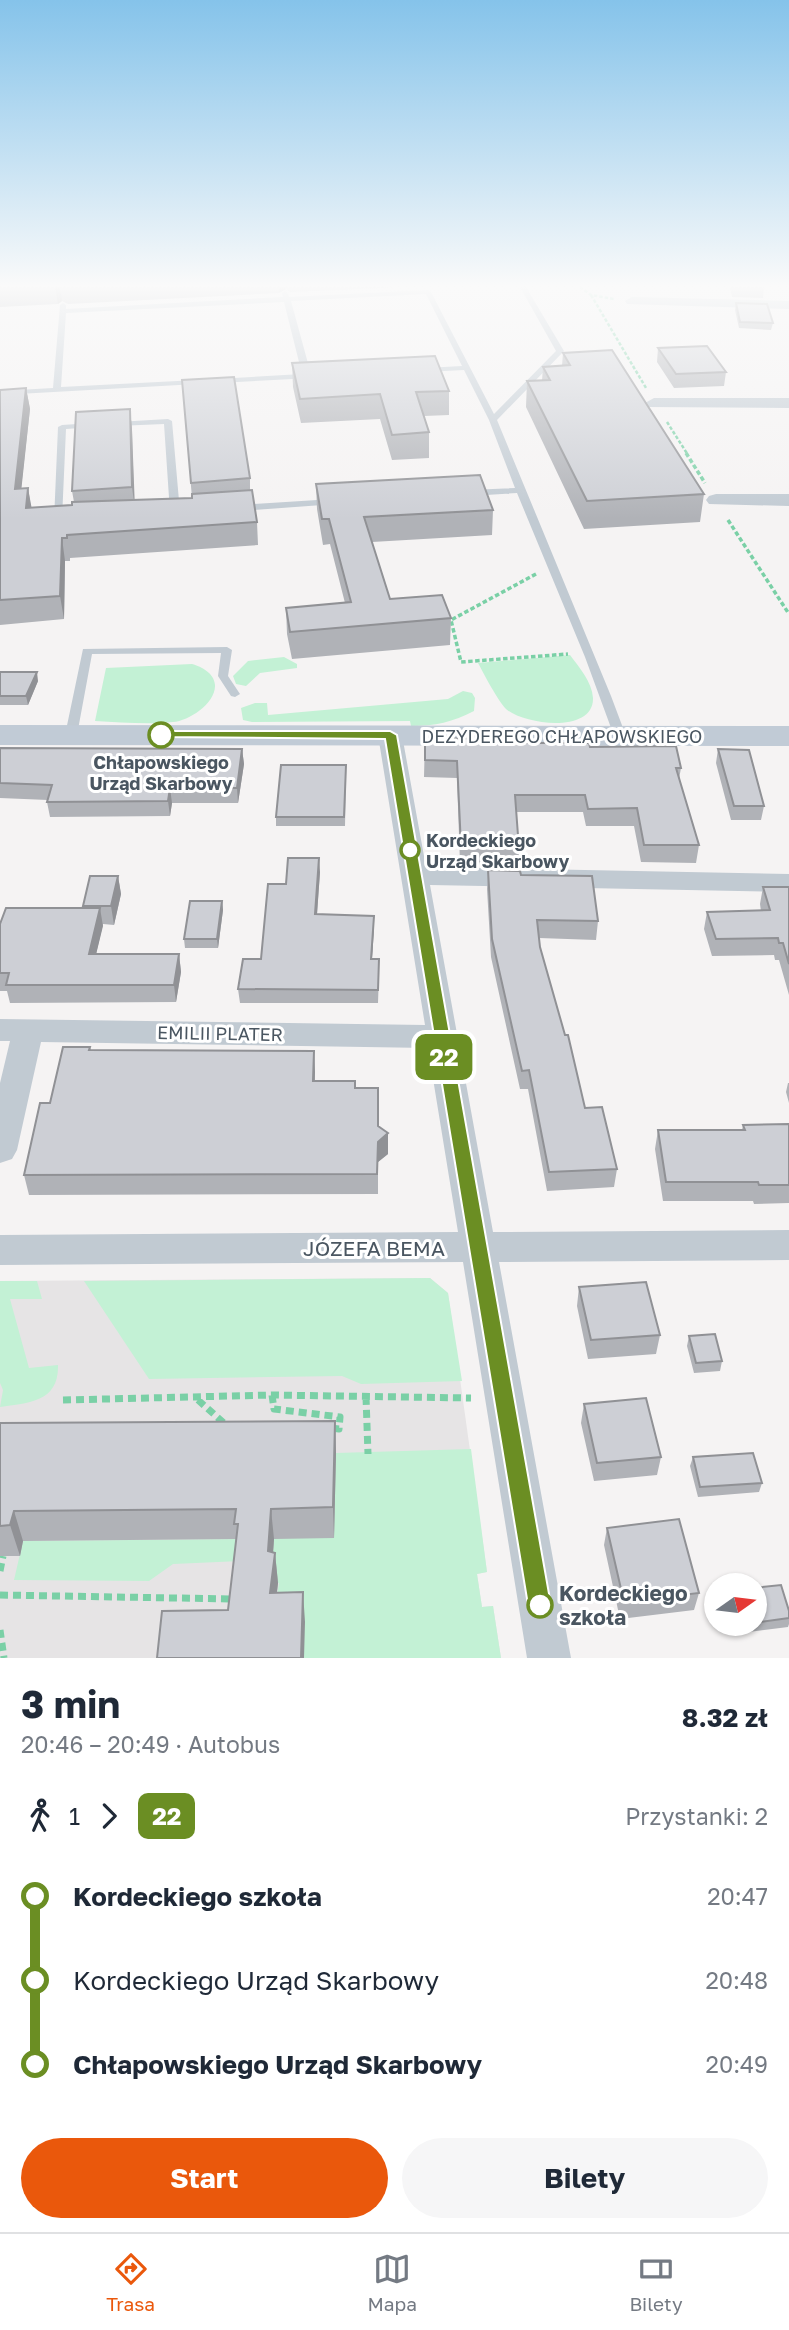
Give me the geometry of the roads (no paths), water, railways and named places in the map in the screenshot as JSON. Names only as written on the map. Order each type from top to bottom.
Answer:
[{"type":"street","points":[[654,402],[789,403]]},
{"type":"street","points":[[716,500],[789,500]]},
{"type":"street","name":"DEZYDEREGO CHŁAPOWSKIEGO","points":[[0,735],[789,736]]},
{"type":"street","points":[[390,735],[549,1658]]},
{"type":"street","points":[[414,877],[789,883]]},
{"type":"street","points":[[0,1150],[14,1030]]},
{"type":"street","name":"EMILII PLATER","points":[[14,1030],[441,1037]]},
{"type":"street","name":"JÓZEFA BEMA","points":[[0,1250],[789,1245]]},
{"type":"lane","points":[[57,390],[59,364]]},
{"type":"lane","points":[[303,364],[306,376]]},
{"type":"lane","points":[[465,364],[493,420],[519,490],[589,652],[620,736]]},
{"type":"lane","points":[[493,420],[547,364]]},
{"type":"lane","points":[[413,370],[467,368]]},
{"type":"lane","points":[[0,393],[320,376]]},
{"type":"lane","points":[[69,519],[55,520],[62,427],[168,421],[175,512]]},
{"type":"lane","points":[[464,494],[519,490]]},
{"type":"lane","points":[[230,509],[340,502]]},
{"type":"lane","points":[[162,513],[189,511]]},
{"type":"lane","points":[[71,735],[87,651],[227,650],[223,676],[235,694]]},
{"type":"place","name":"Chłapowskiego Urząd Skarbowy","points":[[161,735]]},
{"type":"place","name":"Kordeckiego Urząd Skarbowy","points":[[410,850]]},
{"type":"place","name":"Kordeckiego szkoła","points":[[540,1605]]}]
